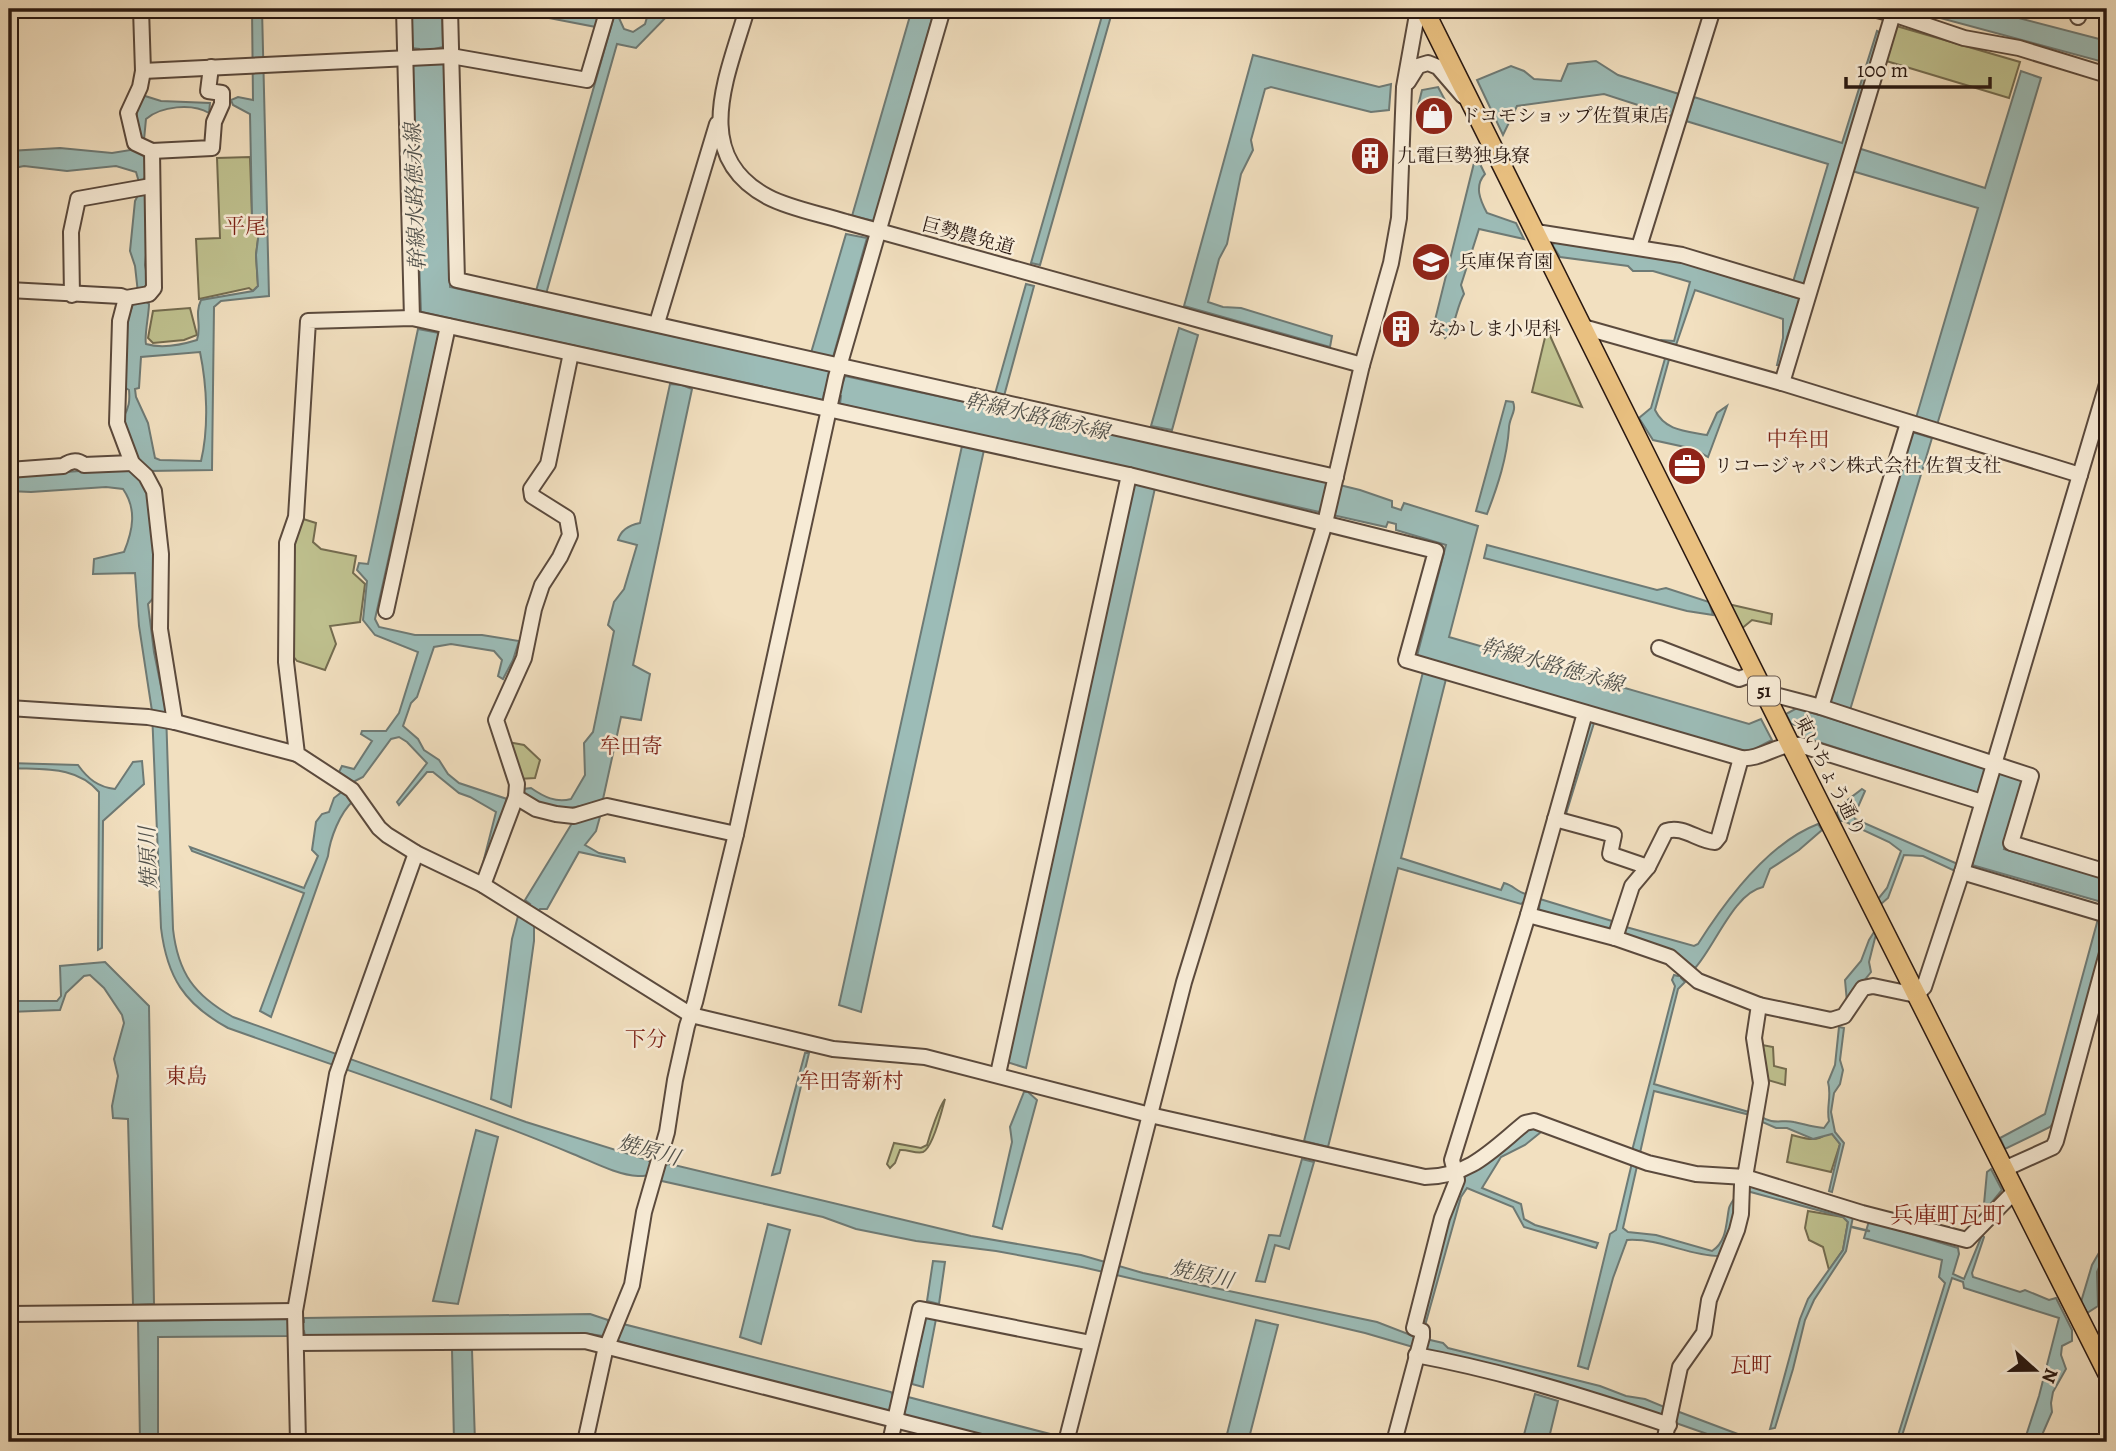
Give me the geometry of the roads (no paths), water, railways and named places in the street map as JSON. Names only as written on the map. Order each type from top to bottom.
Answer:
[{"type":"main road","name":"東いちょう通り","points":[[1424,9],[2015,1191],[2099,1342],[2107,1373]]},
{"type":"street","points":[[9,290],[137,296],[154,288],[154,234],[144,187],[145,147],[128,113],[140,87],[143,71],[141,9]]},
{"type":"street","points":[[404,9],[410,57],[412,318]]},
{"type":"street","points":[[450,9],[448,56],[457,281],[657,323],[838,372],[1040,409],[1336,477]]},
{"type":"street","name":"巨勢農免道","points":[[747,9],[722,96],[719,118],[722,140],[734,169],[751,187],[772,199],[879,231],[1362,365]]},
{"type":"street","points":[[585,1442],[608,1345],[632,1285],[644,1212],[667,1132],[675,1080],[736,834],[838,372],[943,9]]},
{"type":"street","points":[[1067,1437],[1184,982],[1325,523],[1362,365],[1391,263],[1399,218],[1404,87],[1418,9]]},
{"type":"street","points":[[1639,247],[1713,9]]},
{"type":"street","points":[[1873,9],[1892,19],[2019,48],[2107,75]]},
{"type":"street","points":[[143,71],[448,56],[587,79],[608,12]]},
{"type":"street","points":[[1782,383],[1892,19]]},
{"type":"street","points":[[1404,87],[1418,66],[1428,63],[1438,67],[1475,110]]},
{"type":"street","points":[[145,147],[212,148],[214,122],[222,104],[222,93],[208,92],[211,67]]},
{"type":"street","points":[[657,323],[719,118]]},
{"type":"street","points":[[72,295],[71,232],[78,199],[144,187]]},
{"type":"street","points":[[1536,232],[1682,255],[1808,293]]},
{"type":"street","points":[[137,296],[120,321],[117,423],[139,469],[154,491],[161,554],[159,629],[175,722]]},
{"type":"street","points":[[297,754],[286,662],[287,543],[296,517],[308,321],[412,318],[571,353],[831,403],[1436,551],[1406,660],[1741,758],[1753,759],[1773,748],[1800,745],[1983,796]]},
{"type":"street","points":[[386,611],[448,326]]},
{"type":"street","points":[[1583,327],[1782,383],[2080,475]]},
{"type":"street","points":[[483,886],[516,797],[517,784],[496,720],[524,658],[542,585],[570,535],[566,518],[532,496],[531,489],[548,464],[571,353]]},
{"type":"street","points":[[1528,915],[1615,938],[1670,957],[1698,981],[1759,1005],[1831,1020],[1844,1016],[1863,988],[1872,986],[1916,995],[1924,987],[1962,873],[2107,384]]},
{"type":"street","points":[[1821,707],[1918,426]]},
{"type":"street","points":[[9,470],[63,466],[69,462],[80,461],[84,465],[139,469]]},
{"type":"street","points":[[998,1074],[1129,475]]},
{"type":"street","points":[[1659,648],[1739,679],[1755,673]]},
{"type":"street","points":[[1765,692],[1821,707],[1992,768],[2031,776],[2011,843],[2107,872]]},
{"type":"street","points":[[9,708],[148,717],[297,754],[347,787],[379,828],[416,853],[483,886],[691,1014],[833,1049],[925,1057],[1150,1115],[1425,1177],[1443,1177],[1465,1170],[1525,1123],[1534,1121],[1635,1159],[1967,1240],[2015,1191]]},
{"type":"street","points":[[1394,1442],[1422,1331],[1414,1328],[1442,1218],[1457,1180],[1452,1160],[1528,915],[1585,713]]},
{"type":"street","points":[[1615,938],[1632,886],[1648,867],[1661,838],[1670,829],[1681,830],[1709,842],[1715,842],[1719,837],[1741,758]]},
{"type":"street","points":[[516,797],[536,809],[556,814],[574,816],[607,806],[736,834]]},
{"type":"street","points":[[1555,819],[1614,835],[1610,854],[1648,867]]},
{"type":"street","points":[[298,1442],[296,1327],[337,1074],[416,853]]},
{"type":"street","points":[[1962,873],[2104,914]]},
{"type":"street","points":[[2006,1171],[2011,1166],[2053,1147],[2056,1142],[2107,953]]},
{"type":"street","points":[[1664,1442],[1680,1367],[1704,1333],[1709,1300],[1737,1230],[1762,1083],[1754,1038],[1759,1005]]},
{"type":"street","points":[[890,1442],[920,1308],[1091,1343]]},
{"type":"street","points":[[9,1314],[585,1341],[896,1416],[981,1442]]},
{"type":"street","points":[[1418,1348],[1669,1425]]},
{"type":"street","points":[[615,1442],[657,1442]]},
{"type":"water","points":[[252,9],[262,9],[269,296],[221,301],[214,307],[212,470],[149,471],[148,488],[156,544],[156,595],[148,604],[166,711],[173,929],[179,958],[198,991],[233,1017],[526,1122],[655,1164],[670,1164],[971,1236],[1081,1255],[1143,1273],[1377,1322],[1416,1337],[1413,1347],[1365,1333],[1082,1267],[856,1229],[823,1217],[662,1181],[654,1175],[622,1173],[445,1104],[228,1028],[189,999],[173,975],[161,928],[152,711],[139,626],[135,573],[93,574],[94,559],[124,552],[132,520],[130,504],[123,489],[106,487],[9,491],[9,476],[108,469],[135,459],[123,418],[129,398],[129,390],[124,387],[124,330],[133,304],[139,302],[135,266],[130,251],[135,201],[141,189],[136,172],[116,166],[67,171],[24,166],[9,169],[9,151],[60,148],[112,153],[137,149],[137,106],[145,96],[161,101],[210,103],[209,113],[194,108],[177,107],[160,111],[146,119],[144,140],[147,172],[144,179],[148,193],[149,226],[145,265],[149,286],[145,301],[149,304],[146,344],[178,345],[197,340],[201,300],[253,291],[258,286],[256,255],[259,231],[252,215],[250,114],[233,105],[231,100],[238,97],[253,100]],"holes":[[[200,352],[206,421],[201,461],[155,458],[148,423],[136,397],[141,357]]]},
{"type":"water","points":[[411,9],[442,9],[443,47],[434,49],[436,63],[444,64],[450,287],[817,368],[829,371],[828,379],[843,382],[845,376],[1266,467],[1360,490],[1392,501],[1392,507],[1401,510],[1404,503],[1478,526],[1449,637],[1749,724],[1761,719],[1772,740],[1747,753],[1417,656],[1446,545],[1396,530],[1396,524],[1388,522],[1386,527],[840,404],[841,396],[824,393],[823,400],[421,312],[412,65],[420,63],[419,49],[412,48]]},
{"type":"water","points":[[529,9],[564,9],[599,17],[596,27],[528,14]]},
{"type":"water","points":[[656,9],[674,9],[636,48],[617,44],[546,294],[536,291],[614,16],[619,18],[624,29],[633,32],[645,24],[648,14]]},
{"type":"water","points":[[912,9],[935,9],[874,221],[852,216]]},
{"type":"water","points":[[1104,9],[1113,9],[1040,265],[1031,263]]},
{"type":"water","points":[[1907,9],[1984,9],[2107,41],[2107,63]]},
{"type":"water","points":[[1877,31],[1881,33],[1858,148],[1985,188],[2021,71],[2041,78],[1937,425],[1916,418],[1978,208],[1852,171],[1805,285],[1793,282],[1828,164],[1686,121],[1694,97],[1842,143]]},
{"type":"water","points":[[1253,55],[1379,87],[1391,84],[1389,110],[1371,112],[1271,87],[1265,89],[1251,140],[1253,150],[1241,174],[1227,244],[1219,259],[1208,302],[1223,307],[1241,308],[1332,336],[1330,347],[1184,306]]},
{"type":"water","points":[[1596,61],[1618,75],[1679,94],[1672,116],[1604,94],[1517,106],[1503,135],[1477,80],[1511,66],[1534,79],[1561,81],[1568,64]]},
{"type":"water","points":[[1438,87],[1445,100],[1418,106],[1422,90]]},
{"type":"water","points":[[1477,158],[1485,174],[1479,188],[1487,213],[1516,223],[1524,239],[1479,229],[1461,285],[1464,294],[1445,338],[1435,320]]},
{"type":"water","points":[[846,234],[867,238],[833,357],[811,353]]},
{"type":"water","points":[[1554,240],[1681,262],[1800,299],[1781,365],[1777,365],[1783,338],[1783,319],[1695,290],[1675,348],[1659,344],[1661,340],[1674,341],[1690,282],[1653,271],[1633,271],[1628,266],[1560,257],[1553,246]]},
{"type":"water","points":[[1026,284],[1034,286],[1004,396],[995,394]]},
{"type":"water","points":[[1179,328],[1198,335],[1172,430],[1151,426]]},
{"type":"water","points":[[418,329],[439,333],[375,619],[379,627],[415,635],[482,635],[519,641],[503,679],[498,676],[502,660],[494,651],[451,644],[434,647],[417,697],[411,703],[403,726],[459,783],[507,799],[482,867],[496,812],[459,793],[433,772],[427,772],[399,805],[397,802],[427,763],[407,742],[399,737],[391,739],[363,777],[353,782],[348,793],[353,801],[333,834],[328,856],[271,1017],[260,1011],[304,893],[192,851],[190,847],[304,888],[318,856],[312,850],[316,822],[322,814],[329,812],[334,798],[343,791],[338,774],[342,766],[354,769],[372,741],[361,734],[362,731],[386,731],[399,713],[418,652],[375,635],[363,620],[367,581],[357,570],[359,563],[368,564]]},
{"type":"water","points":[[1666,355],[1670,356],[1655,410],[1664,422],[1677,429],[1707,435],[1717,413],[1727,406],[1708,457],[1694,449],[1653,440],[1639,418],[1651,408]]},
{"type":"water","points":[[670,384],[692,389],[633,665],[650,674],[641,720],[621,717],[603,799],[592,804],[601,813],[596,831],[585,845],[599,853],[624,858],[625,862],[579,852],[547,909],[540,909],[531,922],[534,924],[534,941],[511,1107],[491,1099],[512,939],[518,916],[521,917],[530,904],[525,900],[586,805],[552,808],[522,794],[523,789],[531,788],[555,800],[571,799],[585,775],[584,743],[593,732],[614,631],[608,625],[614,602],[624,589],[637,545],[618,540],[626,528],[640,523]]},
{"type":"water","points":[[1506,401],[1513,402],[1514,408],[1501,471],[1487,514],[1476,511]]},
{"type":"water","points":[[1912,432],[1932,438],[1850,710],[1829,703]]},
{"type":"water","points":[[962,446],[984,450],[861,1012],[839,1005]]},
{"type":"water","points":[[1134,484],[1155,488],[1026,1068],[1007,1062]]},
{"type":"water","points":[[1487,545],[1657,590],[1666,588],[1709,602],[1713,615],[1687,611],[1484,558]]},
{"type":"water","points":[[1423,672],[1446,679],[1401,858],[1501,890],[1504,883],[1507,884],[1526,894],[1526,900],[1521,904],[1398,868],[1328,1147],[1304,1141]]},
{"type":"water","points":[[1797,708],[1986,767],[1984,773],[1998,778],[2000,770],[2025,779],[2004,849],[2107,879],[2107,930],[2056,1119],[2050,1127],[2005,1149],[2000,1138],[2045,1114],[2098,919],[2101,919],[2105,903],[1972,865],[1994,789],[1981,785],[1978,793],[1806,738],[1800,726],[1791,724],[1786,714]]},
{"type":"water","points":[[1589,722],[1594,723],[1565,817],[1562,814]]},
{"type":"water","points":[[142,761],[144,784],[103,821],[102,948],[98,950],[99,792],[90,783],[69,773],[9,768],[9,763],[78,765],[94,782],[115,789],[133,762]]},
{"type":"water","points":[[1862,789],[1865,791],[1855,819],[1960,865],[1957,872],[1923,856],[1904,855],[1888,898],[1881,904],[1878,899],[1887,888],[1901,851],[1889,842],[1840,821],[1837,813],[1845,802]]},
{"type":"water","points":[[1818,824],[1822,830],[1799,850],[1770,869],[1763,887],[1753,891],[1734,909],[1695,968],[1688,963],[1685,966],[1681,978],[1685,982],[1678,989],[1654,1084],[1769,1120],[1824,1128],[1829,1121],[1828,1082],[1835,1065],[1839,1027],[1844,1028],[1840,1060],[1843,1070],[1840,1084],[1834,1093],[1831,1112],[1835,1132],[1844,1143],[1832,1192],[1829,1191],[1840,1144],[1832,1134],[1813,1139],[1787,1128],[1776,1128],[1754,1116],[1654,1091],[1623,1228],[1628,1232],[1656,1235],[1712,1251],[1721,1243],[1729,1208],[1738,1193],[1735,1223],[1719,1256],[1651,1242],[1627,1240],[1613,1278],[1588,1369],[1578,1366],[1610,1234],[1616,1230],[1633,1147],[1675,986],[1672,980],[1674,975],[1678,976],[1682,960],[1675,951],[1623,936],[1626,927],[1694,946],[1698,944],[1735,892],[1765,859],[1800,833]]},
{"type":"water","points":[[1540,899],[1612,921],[1610,931],[1539,910]]},
{"type":"water","points":[[1874,932],[1876,934],[1869,962],[1871,972],[1847,1002],[1845,980],[1861,961]]},
{"type":"water","points":[[105,962],[149,1006],[154,1304],[133,1305],[128,1119],[113,1118],[112,1106],[118,1076],[114,1059],[124,1023],[122,1015],[104,988],[90,975],[84,976],[66,993],[60,1010],[9,1012],[9,1001],[57,1001],[61,996],[60,966]]},
{"type":"water","points":[[805,1053],[809,1053],[780,1173],[772,1175]]},
{"type":"water","points":[[1024,1092],[1037,1100],[1002,1229],[993,1226],[1012,1142],[1010,1127]]},
{"type":"water","points":[[1541,1128],[1541,1132],[1525,1145],[1501,1157],[1482,1188],[1521,1204],[1524,1219],[1535,1225],[1598,1243],[1596,1248],[1524,1227],[1513,1207],[1467,1188],[1461,1197],[1426,1322],[1422,1321],[1455,1194],[1466,1175],[1526,1130]]},
{"type":"water","points":[[476,1130],[498,1137],[458,1304],[433,1301]]},
{"type":"water","points":[[1302,1159],[1314,1162],[1289,1249],[1275,1245],[1265,1282],[1256,1281],[1269,1235],[1280,1236]]},
{"type":"water","points":[[1991,1169],[2002,1190],[1988,1207],[1984,1204],[1987,1172]]},
{"type":"water","points":[[1750,1184],[1853,1217],[1846,1251],[1814,1300],[1805,1320],[1775,1428],[1770,1429],[1800,1319],[1808,1299],[1843,1250],[1848,1222],[1843,1217],[1747,1191]]},
{"type":"water","points":[[2107,1213],[2107,1249],[2097,1272],[2098,1306],[2087,1313],[2081,1302],[2092,1265],[2100,1251],[2104,1217]]},
{"type":"water","points":[[1869,1221],[1958,1248],[1959,1254],[1953,1274],[1964,1279],[1982,1235],[1984,1237],[1973,1277],[2020,1292],[2025,1290],[2049,1300],[2056,1298],[2072,1330],[2072,1341],[2062,1346],[2061,1355],[2066,1369],[2053,1392],[2052,1412],[2039,1442],[2024,1442],[2059,1318],[1964,1288],[1963,1282],[1952,1278],[1900,1442],[1896,1442],[1945,1283],[1939,1277],[1942,1260],[1864,1238]]},
{"type":"water","points":[[768,1224],[790,1230],[761,1344],[740,1337]]},
{"type":"water","points":[[933,1261],[945,1262],[939,1304],[927,1301]]},
{"type":"water","points":[[590,1314],[608,1320],[608,1324],[621,1327],[623,1324],[891,1392],[894,1398],[906,1401],[908,1397],[1081,1442],[1006,1442],[903,1416],[904,1411],[892,1407],[887,1412],[617,1341],[618,1336],[605,1332],[603,1336],[305,1336],[304,1331],[289,1332],[288,1336],[158,1337],[158,1442],[140,1442],[138,1321],[288,1319],[289,1323],[304,1322],[304,1318]]},
{"type":"water","points":[[925,1316],[936,1319],[923,1387],[912,1384]]},
{"type":"water","points":[[1256,1320],[1278,1325],[1248,1442],[1225,1442]]},
{"type":"water","points":[[1426,1339],[1443,1343],[1448,1348],[1645,1399],[1667,1408],[1665,1419],[1424,1351]]},
{"type":"water","points":[[452,1349],[472,1350],[475,1442],[454,1442]]},
{"type":"water","points":[[1535,1394],[1558,1401],[1548,1442],[1522,1442]]},
{"type":"water","points":[[1674,1410],[1759,1442],[1730,1442],[1673,1422]]},
{"type":"waterway","points":[[1848,9],[1868,14]]},
{"type":"waterway","points":[[1852,1227],[1869,1231]]},
{"type":"place","name":"ドコモショップ佐賀東店","points":[[1434,116]]},
{"type":"place","name":"九電巨勢独身寮","points":[[1370,156]]},
{"type":"place","name":"兵庫保育園","points":[[1431,262]]},
{"type":"place","name":"なかしま小児科","points":[[1401,329]]},
{"type":"place","name":"リコージャパン株式会社 佐賀支社","points":[[1687,466]]},
{"type":"district","name":"平尾","points":[[245,226]]},
{"type":"district","name":"中牟田","points":[[1798,439]]},
{"type":"district","name":"牟田寄","points":[[631,746]]},
{"type":"district","name":"下分","points":[[646,1039]]},
{"type":"district","name":"東島","points":[[186,1076]]},
{"type":"district","name":"牟田寄新村","points":[[851,1081]]},
{"type":"district","name":"兵庫町瓦町","points":[[1948,1215]]},
{"type":"district","name":"瓦町","points":[[1751,1365]]},
{"type":"water label","name":"幹線水路徳永線","points":[[415,197]]},
{"type":"water label","name":"幹線水路徳永線","points":[[1037,416]]},
{"type":"water label","name":"幹線水路徳永線","points":[[1552,665]]},
{"type":"water label","name":"焼原川","points":[[148,858]]},
{"type":"water label","name":"焼原川","points":[[649,1150]]},
{"type":"water label","name":"焼原川","points":[[1202,1274]]}]
